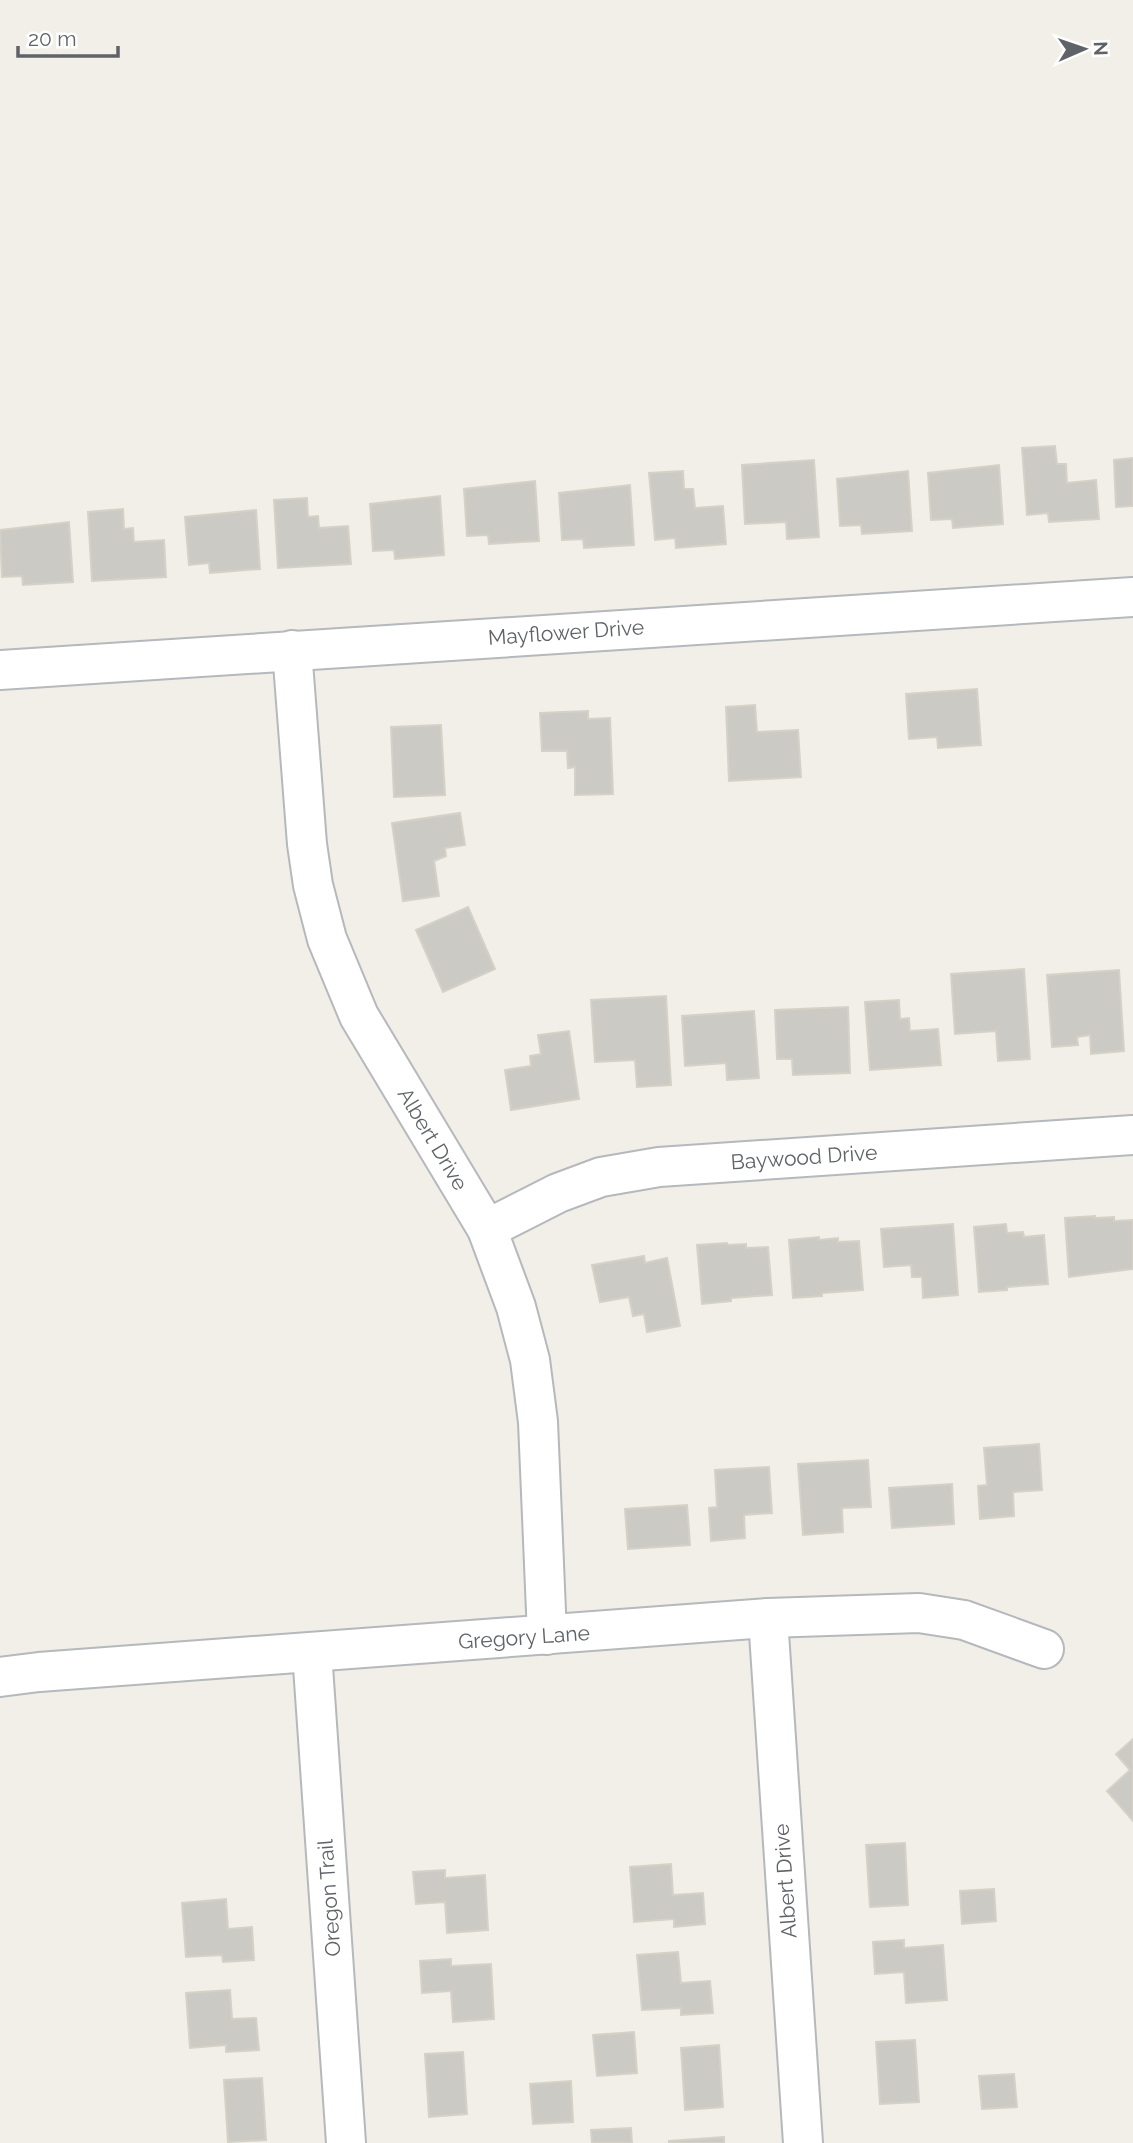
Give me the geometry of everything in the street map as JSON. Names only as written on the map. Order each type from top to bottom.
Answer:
[{"type":"street","name":"Mayflower Drive","points":[[0,670],[1133,597]]},
{"type":"street","name":"Albert Drive","points":[[292,650],[307,844],[313,885],[327,939],[359,1016],[487,1229],[516,1307],[530,1360],[535,1394],[547,1635]]},
{"type":"street","name":"Baywood Drive","points":[[487,1229],[558,1192],[601,1177],[659,1167],[1133,1135]]},
{"type":"street","name":"Gregory Lane","points":[[0,1677],[768,1618],[919,1613],[964,1620],[1044,1649]]},
{"type":"street","name":"Albert Drive","points":[[768,1618],[803,2143]]},
{"type":"street","name":"Oregon Trail","points":[[312,1652],[346,2143]]},
{"type":"building","points":[[1055,446],[1057,464],[1066,464],[1067,483],[1096,480],[1099,519],[1049,522],[1048,513],[1027,515],[1022,448]]},
{"type":"building","points":[[1133,458],[1133,506],[1116,507],[1114,460]]},
{"type":"building","points":[[814,460],[819,537],[787,539],[786,522],[745,524],[742,465]]},
{"type":"building","points":[[999,465],[1003,524],[953,528],[952,519],[931,520],[928,473]]},
{"type":"building","points":[[683,471],[684,489],[693,489],[695,508],[723,506],[726,544],[676,548],[675,538],[655,540],[649,473]]},
{"type":"building","points":[[908,471],[912,531],[862,534],[861,525],[840,526],[837,479]]},
{"type":"building","points":[[535,481],[539,541],[489,544],[488,535],[467,536],[464,489]]},
{"type":"building","points":[[630,485],[634,545],[584,548],[583,539],[562,540],[559,493]]},
{"type":"building","points":[[440,496],[444,555],[395,559],[394,550],[373,551],[370,504]]},
{"type":"building","points":[[307,498],[308,517],[318,516],[319,528],[348,526],[351,564],[278,568],[274,500]]},
{"type":"building","points":[[123,509],[124,529],[133,528],[134,542],[164,540],[166,577],[92,581],[88,512]]},
{"type":"building","points":[[256,510],[260,569],[210,573],[209,563],[189,565],[185,517]]},
{"type":"building","points":[[69,522],[73,582],[23,585],[22,576],[2,577],[0,530]]},
{"type":"building","points":[[977,689],[981,745],[938,748],[937,737],[909,739],[906,694]]},
{"type":"building","points":[[755,705],[757,732],[798,730],[801,777],[729,781],[726,707]]},
{"type":"building","points":[[588,711],[588,719],[610,718],[613,794],[575,795],[575,767],[568,768],[567,751],[542,751],[540,713]]},
{"type":"building","points":[[441,725],[445,795],[394,797],[391,727]]},
{"type":"building","points":[[460,813],[465,845],[445,848],[446,856],[434,861],[439,896],[403,901],[392,823]]},
{"type":"building","points":[[468,907],[495,969],[443,992],[416,930]]},
{"type":"building","points":[[1024,969],[1030,1059],[998,1061],[996,1031],[955,1034],[951,974]]},
{"type":"building","points":[[1119,970],[1124,1051],[1091,1054],[1090,1035],[1077,1037],[1078,1045],[1052,1047],[1047,975]]},
{"type":"building","points":[[666,996],[671,1085],[637,1087],[635,1060],[595,1062],[591,1000]]},
{"type":"building","points":[[899,1000],[900,1019],[909,1018],[910,1031],[938,1029],[941,1065],[870,1070],[865,1002]]},
{"type":"building","points":[[848,1007],[850,1073],[793,1075],[792,1059],[777,1059],[775,1010]]},
{"type":"building","points":[[754,1011],[759,1078],[727,1080],[726,1063],[685,1066],[682,1016]]},
{"type":"building","points":[[569,1031],[579,1099],[511,1110],[505,1070],[531,1066],[530,1056],[541,1054],[538,1035]]},
{"type":"building","points":[[1114,1217],[1114,1221],[1133,1220],[1133,1269],[1069,1277],[1065,1218]]},
{"type":"building","points":[[953,1224],[958,1295],[923,1298],[922,1277],[912,1277],[911,1265],[884,1267],[881,1229]]},
{"type":"building","points":[[1006,1224],[1007,1233],[1023,1232],[1024,1237],[1044,1235],[1048,1284],[979,1292],[974,1227]]},
{"type":"building","points":[[819,1237],[819,1240],[838,1238],[838,1242],[859,1241],[863,1290],[793,1298],[789,1240]]},
{"type":"building","points":[[746,1244],[746,1248],[768,1247],[772,1295],[731,1298],[731,1301],[702,1304],[697,1245]]},
{"type":"building","points":[[644,1256],[645,1263],[667,1258],[680,1326],[647,1332],[644,1314],[633,1316],[629,1297],[600,1302],[592,1265]]},
{"type":"building","points":[[1039,1444],[1042,1490],[1013,1492],[1014,1516],[980,1519],[978,1486],[987,1485],[984,1448]]},
{"type":"building","points":[[868,1460],[871,1507],[842,1508],[843,1532],[803,1535],[798,1464]]},
{"type":"building","points":[[769,1467],[772,1513],[744,1515],[745,1538],[711,1541],[709,1508],[717,1507],[715,1470]]},
{"type":"building","points":[[952,1484],[954,1524],[892,1528],[889,1488]]},
{"type":"building","points":[[687,1505],[690,1545],[628,1549],[625,1509]]},
{"type":"building","points":[[1133,1739],[1133,1821],[1107,1791],[1130,1770],[1116,1754]]},
{"type":"building","points":[[905,1843],[908,1905],[870,1907],[866,1845]]},
{"type":"building","points":[[671,1864],[673,1895],[703,1893],[705,1924],[674,1927],[674,1919],[634,1922],[630,1867]]},
{"type":"building","points":[[445,1870],[445,1878],[485,1875],[488,1930],[447,1933],[445,1902],[416,1904],[413,1872]]},
{"type":"building","points":[[994,1889],[996,1921],[962,1924],[960,1891]]},
{"type":"building","points":[[226,1899],[228,1929],[252,1927],[254,1960],[223,1962],[222,1955],[186,1957],[182,1903]]},
{"type":"building","points":[[904,1940],[904,1948],[943,1945],[947,2000],[906,2003],[904,1972],[875,1974],[873,1942]]},
{"type":"building","points":[[678,1952],[681,1983],[710,1981],[713,2013],[681,2015],[681,2008],[642,2010],[637,1955]]},
{"type":"building","points":[[451,1959],[451,1966],[491,1964],[494,2019],[453,2022],[451,1991],[422,1993],[420,1961]]},
{"type":"building","points":[[230,1990],[232,2019],[256,2018],[259,2050],[226,2052],[226,2045],[190,2048],[186,1993]]},
{"type":"building","points":[[634,2032],[637,2073],[597,2076],[593,2035]]},
{"type":"building","points":[[915,2040],[919,2102],[880,2104],[876,2042]]},
{"type":"building","points":[[719,2045],[723,2107],[685,2110],[681,2048]]},
{"type":"building","points":[[463,2052],[467,2114],[429,2117],[425,2054]]},
{"type":"building","points":[[1014,2074],[1017,2107],[982,2109],[979,2076]]},
{"type":"building","points":[[262,2078],[266,2140],[228,2142],[224,2080]]},
{"type":"building","points":[[571,2081],[573,2122],[533,2124],[530,2084]]},
{"type":"building","points":[[631,2128],[632,2143],[592,2143],[591,2130]]},
{"type":"building","points":[[724,2137],[724,2143],[669,2143],[669,2141]]}]
